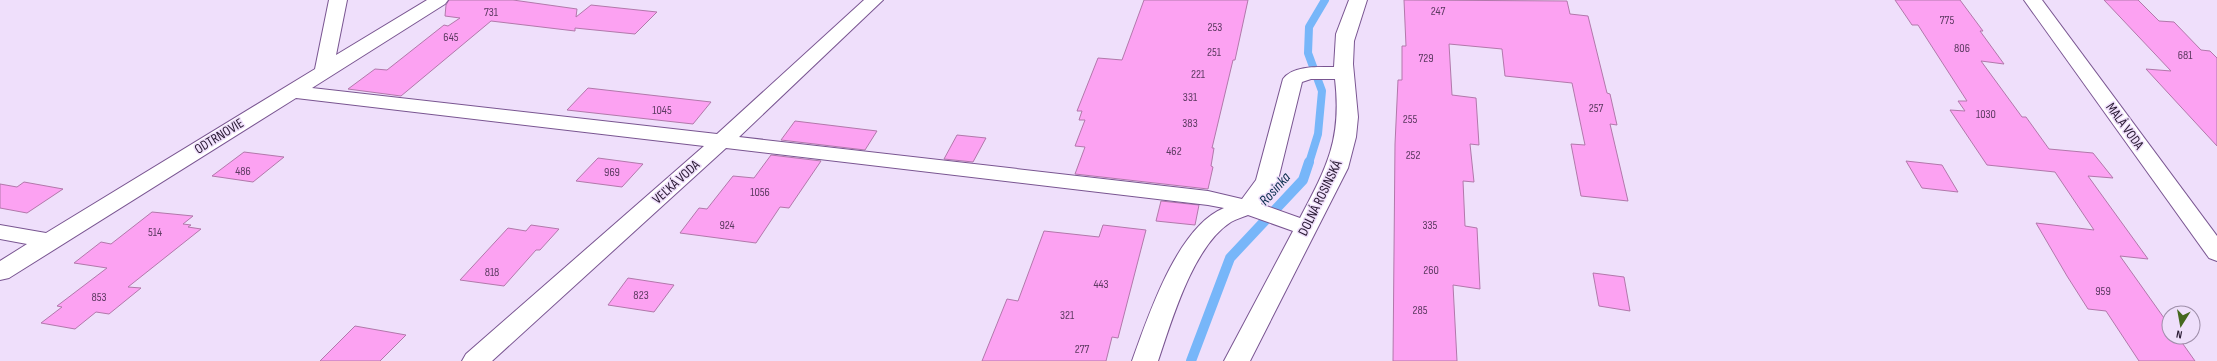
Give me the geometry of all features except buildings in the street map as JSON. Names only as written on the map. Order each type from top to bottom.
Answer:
[{"type":"street","points":[[324,70],[338,0]]},
{"type":"street","name":"ODTRNOVIE","points":[[0,272],[439,0]]},
{"type":"street","name":"VEĽKÁ VODA","points":[[475,361],[721,142],[874,0]]},
{"type":"street","name":"DOLNÁ ROSINSKÁ","points":[[1237,361],[1337,168],[1344,145],[1348,118],[1343,56],[1344,39],[1358,0]]},
{"type":"street","name":"MALÁ VODA","points":[[2033,0],[2217,253]]},
{"type":"street","points":[[1263,213],[1267,180],[1286,111],[1291,84],[1298,76],[1315,73],[1345,73]]},
{"type":"street","points":[[290,91],[1208,198],[1263,213],[1306,228]]},
{"type":"street","points":[[1145,361],[1164,308],[1184,263],[1206,233],[1223,217],[1263,213]]},
{"type":"street","points":[[0,232],[50,241]]},
{"type":"waterway","name":"Rosinka","points":[[1309,163],[1318,134],[1322,91],[1308,53],[1309,27],[1325,0]]},
{"type":"waterway","name":"Rosinka","points":[[1191,361],[1230,258],[1303,180],[1309,162]]}]
